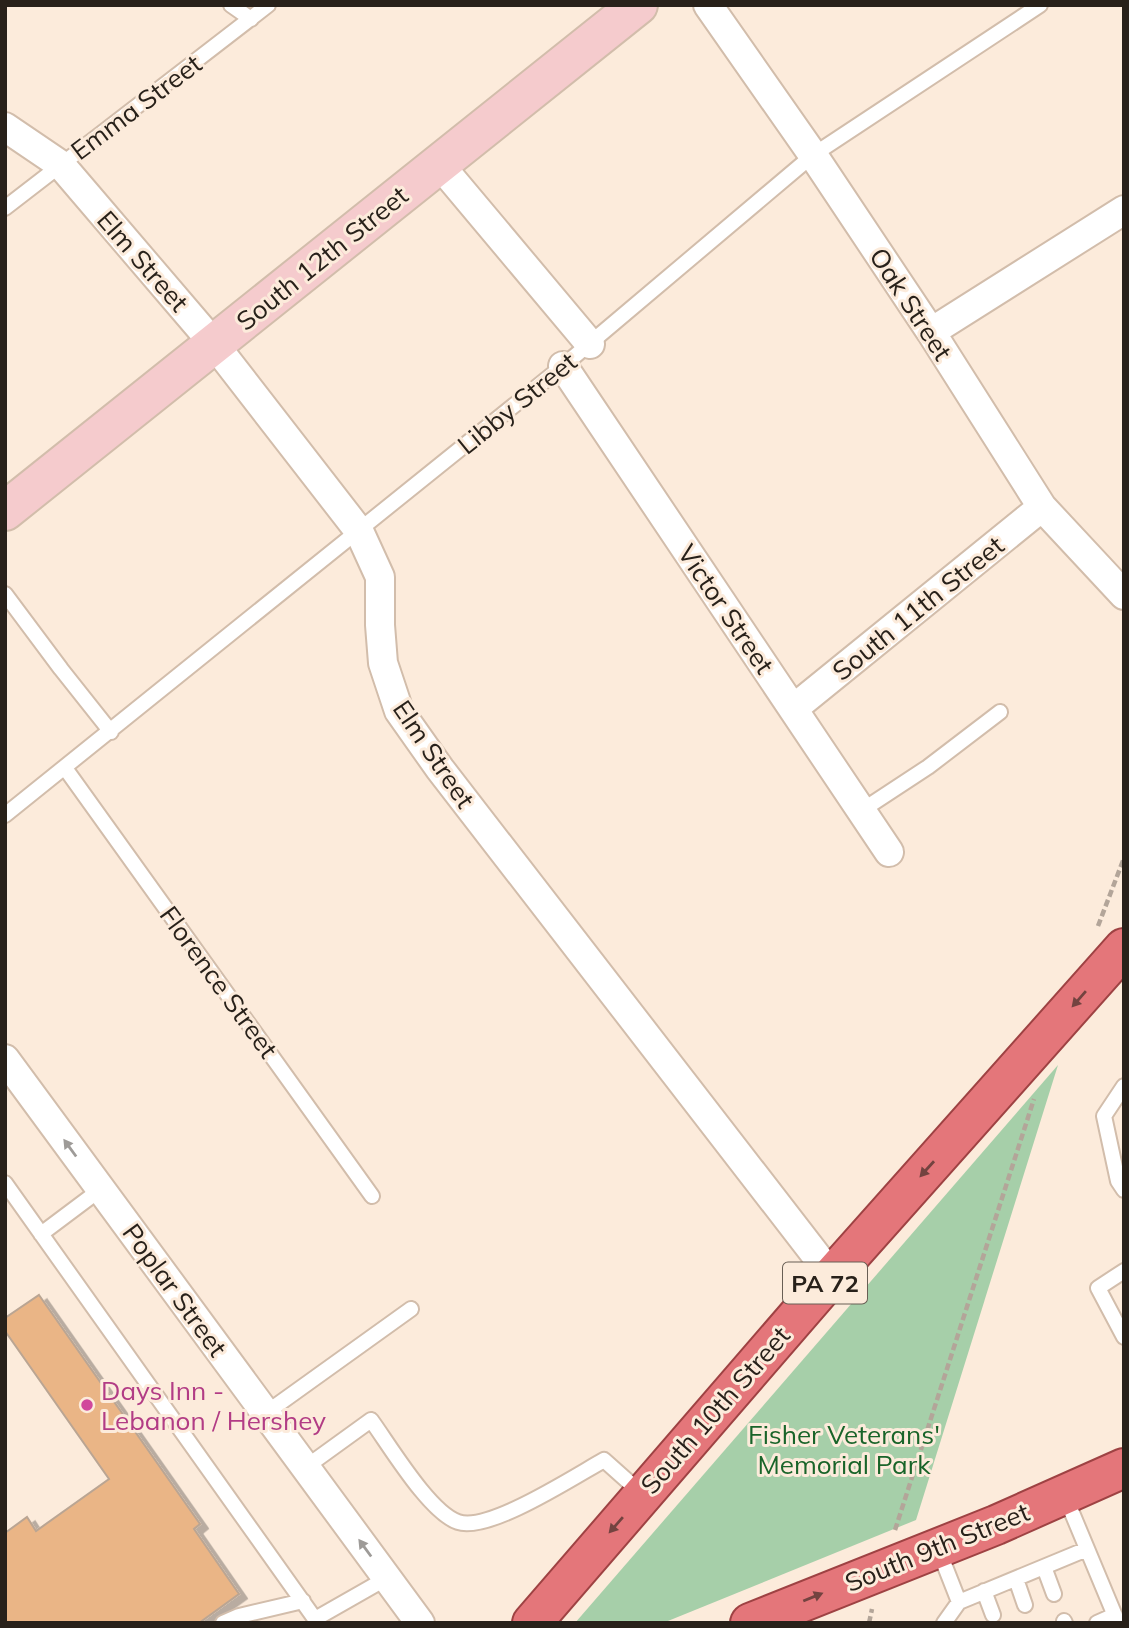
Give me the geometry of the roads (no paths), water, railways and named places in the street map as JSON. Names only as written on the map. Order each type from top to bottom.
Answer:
[{"type":"highway","name":"South 10th Street","points":[[532,1623],[832,1276],[1109,942]]},
{"type":"highway","name":"South 9th Street","points":[[750,1623],[996,1525],[1124,1468]]},
{"type":"main road","name":"South 12th Street","points":[[5,510],[638,5]]},
{"type":"street","name":"Oak Street","points":[[708,5],[813,155],[931,332],[1042,507],[1124,594]]},
{"type":"street","name":"Elm Street","points":[[5,127],[61,165],[214,344],[359,531],[380,577],[383,663],[399,711],[440,769],[832,1276]]},
{"type":"street","points":[[439,164],[590,344]]},
{"type":"street","points":[[931,332],[1124,210]]},
{"type":"street","name":"Victor Street","points":[[563,366],[888,852]]},
{"type":"street","name":"South 11th Street","points":[[793,709],[1042,507]]},
{"type":"street","name":"Poplar Street","points":[[5,1059],[420,1623]]},
{"type":"lane","points":[[231,5],[251,19]]},
{"type":"lane","name":"Emma Street","points":[[5,208],[268,5]]},
{"type":"lane","name":"Libby Street","points":[[5,815],[590,344],[813,155],[1040,5]]},
{"type":"lane","points":[[5,594],[111,732]]},
{"type":"lane","points":[[861,811],[928,767],[1000,712]]},
{"type":"lane","name":"Florence Street","points":[[65,768],[372,1196]]},
{"type":"lane","points":[[1124,1086],[1104,1116],[1118,1181],[1124,1190]]},
{"type":"lane","points":[[5,1183],[316,1621],[387,1578]]},
{"type":"lane","points":[[41,1234],[100,1189]]},
{"type":"lane","points":[[1124,1271],[1098,1288],[1124,1337]]},
{"type":"lane","points":[[266,1413],[411,1308]]},
{"type":"lane","points":[[306,1467],[371,1420],[432,1503],[458,1522],[484,1522],[524,1505],[604,1460],[643,1494]]},
{"type":"lane","points":[[1065,1494],[1116,1619],[1097,1623]]},
{"type":"lane","points":[[938,1548],[959,1602]]},
{"type":"lane","points":[[944,1623],[959,1602],[1087,1549]]},
{"type":"lane","points":[[1044,1567],[1054,1594]]},
{"type":"lane","points":[[1016,1578],[1026,1605]]},
{"type":"lane","points":[[984,1591],[993,1615]]},
{"type":"lane","points":[[223,1623],[239,1616],[303,1601]]},
{"type":"place","name":"Days Inn - Lebanon / Hershey","points":[[87,1405]]},
{"type":"park label","name":"Fisher Veterans' Memorial Park","points":[[844,1449]]}]
